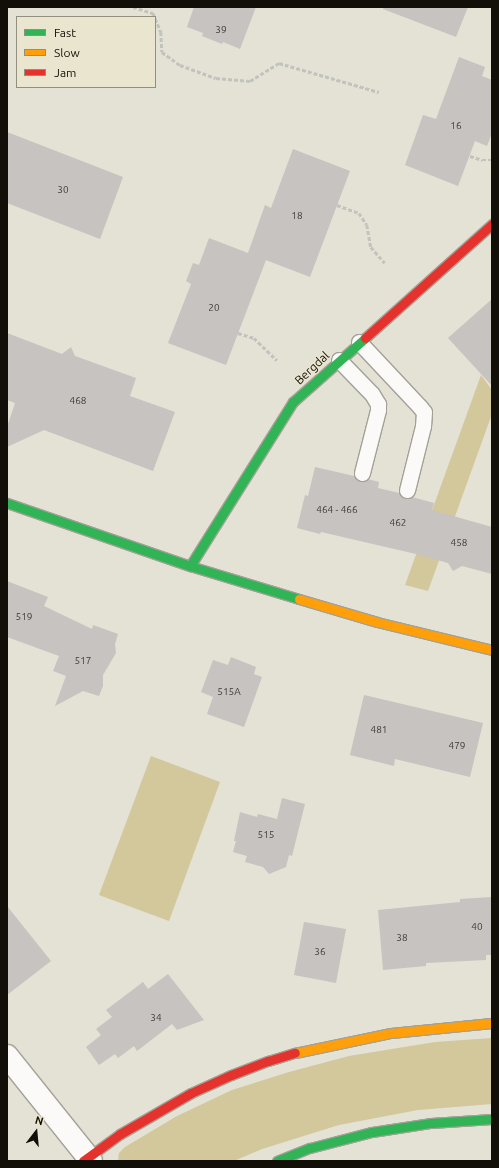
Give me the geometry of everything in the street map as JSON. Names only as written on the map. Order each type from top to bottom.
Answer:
[{"type":"street","name":"Bergdal","points":[[190,566],[283,416],[294,402],[492,224]]},
{"type":"street","points":[[7,503],[190,566],[377,622],[492,650]]},
{"type":"street","points":[[7,1056],[87,1160],[120,1134],[191,1093],[231,1075],[268,1061],[307,1050],[391,1033],[492,1022]]},
{"type":"street","points":[[277,1161],[310,1148],[372,1132],[431,1123],[492,1119]]},
{"type":"lane","points":[[359,342],[424,412],[423,426],[407,490]]},
{"type":"lane","points":[[339,360],[372,394],[378,404],[378,410],[362,473]]},
{"type":"path","points":[[133,7],[154,13],[155,16]]},
{"type":"path","points":[[156,18],[161,32],[162,52],[180,65],[216,78],[250,82],[279,63],[379,92]]},
{"type":"path","points":[[470,156],[482,160],[492,160]]},
{"type":"path","points":[[337,205],[359,213],[367,225],[372,246],[385,263]]},
{"type":"path","points":[[238,333],[254,338],[277,360]]},
{"type":"shaded area","points":[[481,375],[492,390],[492,414],[428,591],[405,585]]},
{"type":"shaded area","points":[[151,756],[220,782],[169,921],[99,895]]},
{"type":"shaded area","points":[[492,1038],[492,1104],[418,1110],[339,1125],[262,1149],[234,1161],[118,1161],[119,1153],[125,1147],[177,1116],[232,1090],[289,1072],[349,1056],[435,1042]]},
{"type":"building","points":[[194,7],[256,7],[240,49],[202,36],[203,33],[187,27]]},
{"type":"building","points":[[384,7],[468,7],[456,37],[383,9]]},
{"type":"building","points":[[459,57],[485,67],[482,76],[492,80],[492,133],[487,146],[475,141],[458,186],[405,165],[423,115],[436,119]]},
{"type":"building","points":[[7,132],[123,177],[100,239],[7,203]]},
{"type":"building","points":[[293,149],[350,171],[310,277],[266,260],[226,365],[168,343],[191,284],[186,281],[193,263],[199,265],[209,238],[248,253],[265,205],[271,208]]},
{"type":"building","points":[[492,299],[492,386],[448,338]]},
{"type":"building","points":[[7,333],[62,354],[71,347],[75,356],[136,378],[130,396],[175,412],[153,471],[44,430],[7,447],[7,427],[15,403],[7,400]]},
{"type":"building","points":[[315,467],[354,476],[360,482],[368,479],[379,482],[378,488],[399,493],[404,499],[412,497],[434,503],[432,510],[492,527],[492,574],[462,566],[453,571],[448,563],[416,554],[321,532],[320,534],[297,528],[305,495],[308,496]]},
{"type":"building","points":[[7,581],[48,597],[44,606],[92,629],[93,625],[118,634],[115,644],[116,653],[103,675],[103,686],[99,696],[83,691],[55,706],[66,676],[53,671],[59,656],[7,637]]},
{"type":"building","points":[[231,657],[256,667],[254,674],[262,677],[244,727],[207,714],[213,697],[201,692],[213,660],[228,665]]},
{"type":"building","points":[[364,695],[483,723],[470,777],[395,759],[394,766],[350,755]]},
{"type":"building","points":[[282,798],[305,804],[292,856],[289,855],[286,867],[269,874],[263,867],[245,862],[247,856],[233,852],[236,841],[234,841],[240,812],[257,817],[258,814],[277,819]]},
{"type":"building","points":[[492,897],[492,955],[486,955],[486,960],[426,963],[426,966],[383,970],[378,910],[460,902],[460,899]]},
{"type":"building","points":[[7,906],[51,961],[7,995]]},
{"type":"building","points":[[304,922],[346,929],[336,983],[294,975]]},
{"type":"building","points":[[168,974],[204,1020],[177,1030],[172,1024],[137,1051],[134,1046],[118,1058],[115,1054],[99,1065],[86,1047],[101,1035],[96,1029],[112,1017],[106,1010],[143,982],[148,989]]},
{"type":"traffic: fast","points":[[190,566],[293,402],[365,338]]},
{"type":"traffic: fast","points":[[7,503],[190,566],[299,599]]},
{"type":"traffic: fast","points":[[277,1161],[310,1148],[372,1132],[431,1123],[492,1119]]},
{"type":"traffic: slow","points":[[299,599],[377,622],[492,650]]},
{"type":"traffic: slow","points":[[295,1053],[391,1033],[492,1023]]},
{"type":"traffic: jam","points":[[365,338],[492,224]]},
{"type":"traffic: jam","points":[[83,1161],[120,1134],[191,1093],[231,1075],[268,1061],[295,1053]]}]
